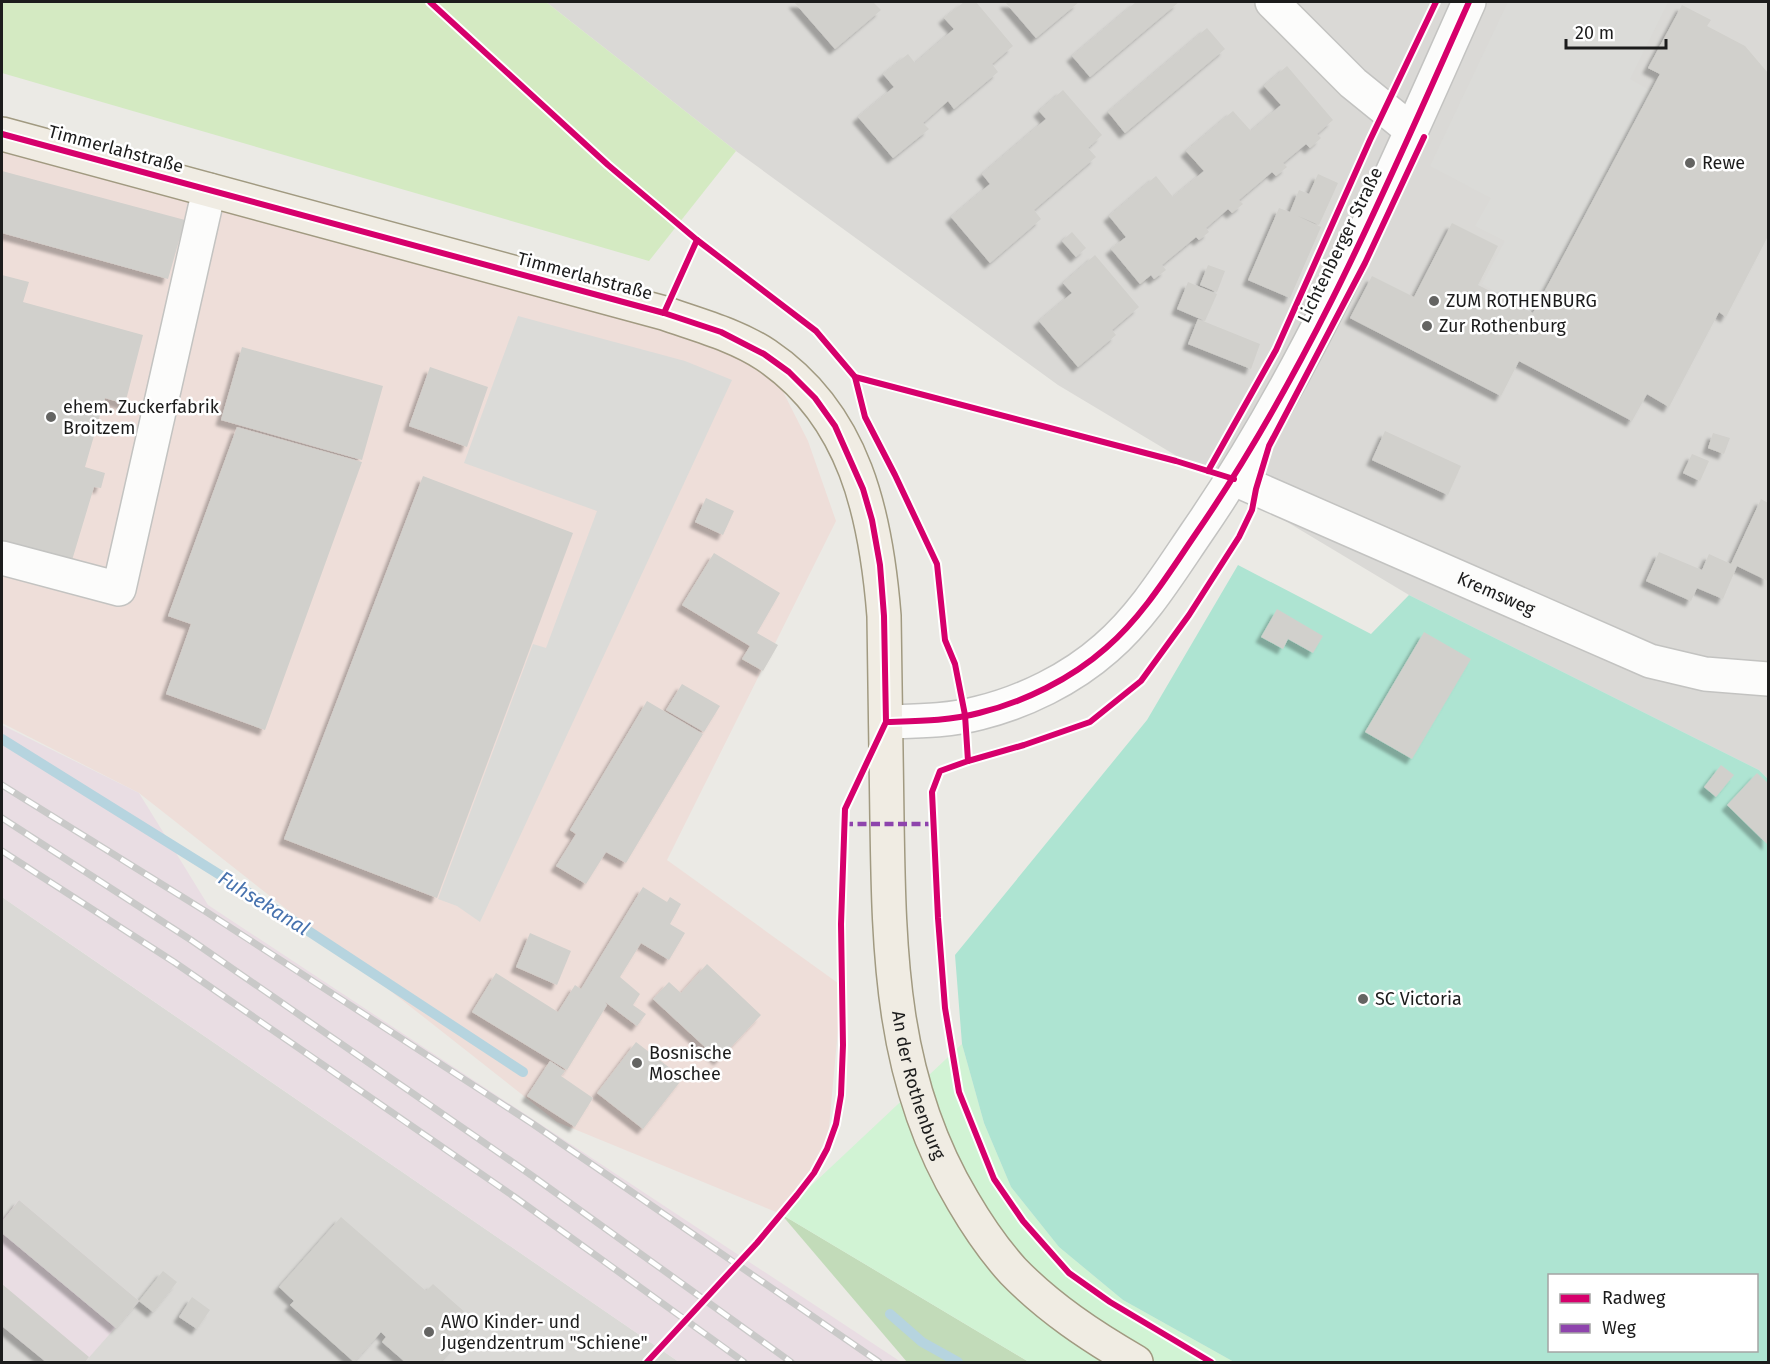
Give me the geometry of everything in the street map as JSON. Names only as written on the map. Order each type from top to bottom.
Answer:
[{"type":"main road","name":"Timmerlahstraße","points":[[2,134],[664,313],[721,332],[764,354],[789,372],[815,398],[835,426],[862,489],[872,520],[880,566],[886,722]]},
{"type":"main road","name":"An der Rothenburg","points":[[886,722],[890,946],[900,1025],[911,1080],[927,1130],[949,1178],[975,1222],[1011,1269],[1045,1301],[1089,1335],[1136,1362]]},
{"type":"street","points":[[1272,2],[1353,82],[1411,130]]},
{"type":"street","name":"Lichtenberger Straße","points":[[886,722],[932,720],[977,714],[1015,702],[1073,672],[1105,649],[1154,594],[1234,479],[1329,305],[1469,2]]},
{"type":"street","points":[[2,558],[119,589],[209,190]]},
{"type":"street","name":"Kremsweg","points":[[1234,479],[1650,661],[1706,674],[1768,679]]},
{"type":"shaded area","points":[[546,2],[1768,2],[1768,779],[1759,770],[1409,595],[1058,385],[736,151]]},
{"type":"shaded area","points":[[1508,2],[1668,2],[1630,79],[1651,91],[1533,313],[1482,284],[1505,241],[1475,226],[1491,198],[1430,166]]},
{"type":"shaded area","points":[[2,134],[764,354],[808,441],[836,521],[667,860],[842,986],[827,1149],[797,1195],[781,1214],[557,1122],[139,793],[2,723]]},
{"type":"shaded area","points":[[518,316],[685,361],[732,380],[480,922],[457,906],[438,899],[533,644],[546,648],[597,511],[464,463]]},
{"type":"shaded area","points":[[2,725],[139,793],[208,905],[901,1362],[679,1362],[2,897]]},
{"type":"shaded area","points":[[2,897],[57,935],[679,1362],[2,1362]]},
{"type":"shaded area","points":[[19,1200],[139,1301],[85,1362],[46,1362],[2,1326],[2,1220]]},
{"type":"green space","points":[[2,2],[546,2],[736,151],[649,261],[2,73]]},
{"type":"green space","name":"SC Victoria","points":[[1238,565],[1371,634],[1409,595],[1759,770],[1768,779],[1768,1362],[1234,1362],[1123,1300],[1059,1247],[1011,1187],[984,1123],[962,1044],[955,955],[1147,720]]},
{"type":"green space","points":[[962,1044],[984,1123],[1011,1187],[1059,1247],[1123,1300],[1234,1362],[1029,1362],[781,1214]]},
{"type":"green space","points":[[781,1214],[1029,1362],[907,1362]]},
{"type":"building","points":[[794,2],[873,2],[881,10],[835,49]]},
{"type":"building","points":[[964,2],[976,2],[1013,46],[992,64],[998,72],[954,109],[948,101],[923,123],[929,129],[893,158],[858,117],[894,87],[883,74],[908,54],[915,63],[954,29],[944,18]]},
{"type":"building","points":[[1005,2],[1079,2],[1036,38]]},
{"type":"building","points":[[1136,2],[1179,2],[1090,77],[1072,56]]},
{"type":"building","points":[[1682,5],[1711,20],[1707,26],[1745,46],[1768,73],[1768,238],[1726,317],[1719,312],[1669,407],[1647,394],[1632,421],[1519,361],[1501,396],[1350,318],[1372,276],[1414,297],[1452,223],[1498,246],[1478,285],[1533,313],[1660,74],[1648,68]]},
{"type":"building","points":[[1207,28],[1225,49],[1125,133],[1108,112]]},
{"type":"building","points":[[1287,66],[1333,120],[1317,134],[1321,138],[1310,148],[1306,144],[1283,163],[1287,167],[1276,176],[1272,172],[1239,200],[1243,204],[1232,213],[1228,209],[1206,228],[1209,232],[1199,240],[1196,237],[1162,265],[1166,270],[1154,279],[1151,275],[1140,284],[1111,249],[1126,237],[1109,216],[1156,176],[1173,197],[1204,171],[1186,151],[1233,111],[1251,131],[1281,105],[1264,86]]},
{"type":"building","points":[[1063,90],[1102,135],[1088,148],[1096,157],[1034,210],[1041,219],[990,263],[951,217],[990,184],[982,174],[1046,119],[1039,111]]},
{"type":"building","points":[[2,171],[185,220],[168,279],[2,233]]},
{"type":"building","points":[[1318,174],[1338,183],[1319,225],[1298,216],[1321,227],[1290,298],[1248,280],[1279,208],[1290,212],[1299,190],[1309,194]]},
{"type":"building","points":[[1072,232],[1086,248],[1076,257],[1062,241]]},
{"type":"building","points":[[1095,255],[1139,307],[1112,330],[1116,335],[1078,367],[1039,321],[1072,293],[1063,283]]},
{"type":"building","points":[[1208,265],[1225,271],[1217,292],[1200,285]]},
{"type":"building","name":"ehem. Zuckerfabrik Broitzem","points":[[2,275],[29,282],[23,302],[143,335],[125,404],[105,398],[85,467],[105,473],[101,488],[94,487],[70,567],[2,548]]},
{"type":"building","points":[[1188,282],[1217,294],[1205,321],[1177,309]]},
{"type":"building","points":[[1198,319],[1260,344],[1251,369],[1188,344]]},
{"type":"building","points":[[242,347],[383,386],[362,460],[221,420]]},
{"type":"building","points":[[430,367],[488,387],[467,447],[409,426]]},
{"type":"building","points":[[237,427],[362,462],[265,730],[166,694],[191,624],[168,616]]},
{"type":"building","points":[[1385,431],[1461,466],[1448,495],[1372,460]]},
{"type":"building","points":[[1713,433],[1730,438],[1724,454],[1708,448]]},
{"type":"building","points":[[1692,454],[1709,461],[1700,481],[1683,473]]},
{"type":"building","points":[[423,476],[573,533],[437,898],[284,839]]},
{"type":"building","points":[[706,498],[734,511],[723,535],[695,522]]},
{"type":"building","points":[[1761,499],[1768,503],[1768,581],[1737,566],[1723,599],[1697,588],[1691,601],[1646,581],[1659,552],[1702,570],[1709,554],[1731,564]]},
{"type":"building","points":[[714,553],[780,593],[757,633],[778,645],[763,671],[742,659],[750,646],[682,605]]},
{"type":"building","points":[[1277,609],[1323,636],[1313,653],[1288,639],[1283,649],[1261,637]]},
{"type":"building","points":[[1424,632],[1471,659],[1412,759],[1365,732]]},
{"type":"building","points":[[682,684],[720,706],[704,732],[666,710]]},
{"type":"building","points":[[647,701],[703,734],[626,863],[606,852],[586,884],[556,866],[576,834],[570,830]]},
{"type":"building","points":[[1721,765],[1734,775],[1716,797],[1704,787]]},
{"type":"building","points":[[1757,773],[1768,783],[1768,845],[1727,805]]},
{"type":"building","points":[[643,887],[667,902],[670,897],[681,904],[670,924],[685,933],[669,960],[641,943],[620,977],[640,994],[633,1005],[646,1014],[637,1026],[605,1002],[607,1005],[567,1070],[472,1012],[496,973],[558,1012],[575,985],[581,989]]},
{"type":"building","points":[[530,933],[571,951],[557,985],[516,967]]},
{"type":"building","points":[[707,964],[761,1015],[719,1060],[653,999],[669,982],[681,993]]},
{"type":"building","points":[[636,1042],[683,1078],[643,1129],[597,1093]]},
{"type":"building","points":[[550,1061],[565,1071],[561,1076],[593,1098],[575,1127],[527,1096]]},
{"type":"building","points":[[19,1200],[139,1301],[116,1328],[2,1233],[2,1222]]},
{"type":"building","points":[[341,1217],[426,1291],[433,1284],[476,1322],[440,1362],[405,1362],[382,1342],[386,1337],[381,1332],[354,1362],[290,1305],[294,1301],[279,1287]]},
{"type":"building","points":[[163,1271],[177,1282],[153,1312],[139,1301]]},
{"type":"building","points":[[2,1284],[89,1357],[85,1362],[46,1362],[2,1326]]},
{"type":"building","points":[[192,1297],[210,1310],[197,1329],[179,1317]]},
{"type":"waterway","name":"Fuhsekanal","points":[[2,739],[281,913],[523,1072]]},
{"type":"waterway","name":"Fuhsekanal","points":[[890,1314],[922,1342],[958,1362]]},
{"type":"railway","points":[[2,785],[205,911],[533,1124],[879,1362]]},
{"type":"railway","points":[[2,818],[191,940],[531,1175],[791,1362]]},
{"type":"railway","points":[[2,851],[174,962],[516,1198],[744,1362]]},
{"type":"marked path","points":[[844,824],[934,824]]},
{"type":"cycle path","points":[[430,2],[608,165],[697,240],[816,331],[855,377],[865,417],[937,564],[945,640],[955,664],[965,715],[968,761],[940,771],[932,792],[945,1008],[959,1092],[994,1179],[1023,1221],[1069,1273],[1110,1302],[1211,1362]]},
{"type":"cycle path","points":[[1208,471],[1276,350],[1370,140],[1436,2]]},
{"type":"cycle path","points":[[886,722],[968,716],[1030,696],[1078,670],[1119,636],[1144,608],[1238,470],[1311,340],[1377,206],[1469,2]]},
{"type":"cycle path","points":[[2,134],[664,313],[721,332],[764,354],[789,372],[815,398],[835,426],[863,489],[872,520],[880,565],[884,616],[886,722],[845,809],[841,924],[843,1045],[841,1095],[836,1124],[827,1149],[814,1173],[797,1195],[757,1243],[647,1362]]},
{"type":"cycle path","points":[[968,761],[1024,745],[1090,722],[1141,681],[1189,615],[1239,537],[1252,510],[1269,446],[1365,263],[1424,137]]},
{"type":"cycle path","points":[[664,313],[697,240]]},
{"type":"cycle path","points":[[855,377],[1176,461],[1234,479]]},
{"type":"place","name":"Rewe","points":[[1690,163]]},
{"type":"place","name":"ZUM ROTHENBURG","points":[[1434,301]]},
{"type":"place","name":"Zur Rothenburg","points":[[1427,326]]},
{"type":"place","name":"ehem. Zuckerfabrik Broitzem","points":[[51,417]]},
{"type":"place","name":"SC Victoria","points":[[1363,999]]},
{"type":"place","name":"Bosnische Moschee","points":[[637,1063]]},
{"type":"place","name":"AWO Kinder- und Jugendzentrum \"Schiene\"","points":[[429,1332]]}]
